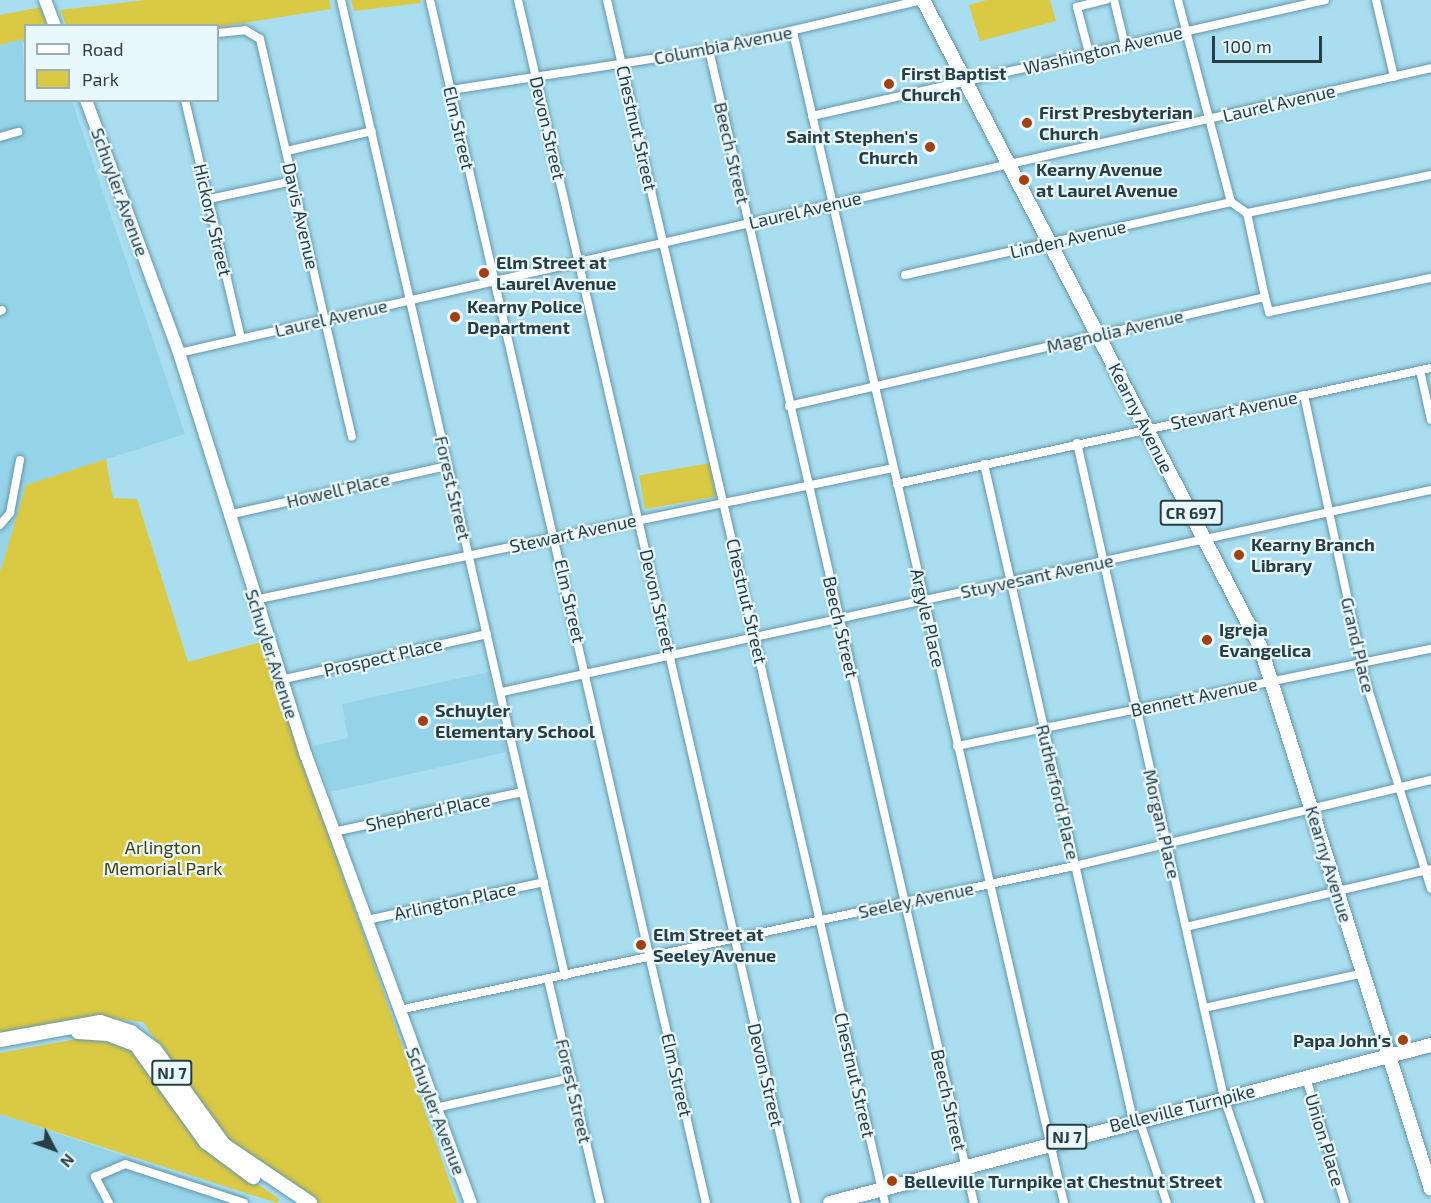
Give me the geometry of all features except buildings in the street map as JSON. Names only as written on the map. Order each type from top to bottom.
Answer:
[{"type":"main road","points":[[45,0],[53,20]]},
{"type":"main road","name":"Kearny Avenue","points":[[923,0],[1255,636],[1312,808],[1431,1189]]},
{"type":"main road","name":"Schuyler Avenue","points":[[87,102],[179,353],[254,600],[333,832],[471,1203]]},
{"type":"main road","name":"NJ 7","points":[[0,1040],[100,1022],[131,1032],[155,1050],[224,1145],[310,1203]]},
{"type":"main road","name":"NJ 7","points":[[0,1049],[79,1032],[131,1041],[151,1061],[206,1142],[293,1203]]},
{"type":"main road","name":"Belleville Turnpike","points":[[830,1203],[1048,1142],[1431,1045]]},
{"type":"street","name":"Forest Street","points":[[341,0],[502,692],[565,976]]},
{"type":"street","name":"Elm Street","points":[[430,0],[706,1203]]},
{"type":"street","name":"Devon Street","points":[[518,0],[796,1203]]},
{"type":"street","name":"Chestnut Street","points":[[608,0],[885,1203]]},
{"type":"street","name":"Columbia Avenue","points":[[450,90],[709,50],[923,0]]},
{"type":"street","points":[[1089,53],[1077,6],[1106,0]]},
{"type":"street","points":[[1114,0],[1125,45]]},
{"type":"street","points":[[1178,0],[1231,202],[1247,213],[1269,312],[1431,278]]},
{"type":"street","name":"Washington Avenue","points":[[812,116],[1186,31],[1284,4],[1325,0]]},
{"type":"street","points":[[1376,0],[1394,77]]},
{"type":"street","name":"Davis Avenue","points":[[219,33],[245,30],[260,39],[352,437]]},
{"type":"street","name":"Argyle Place","points":[[793,32],[1048,1142],[1064,1203]]},
{"type":"street","name":"Beech Street","points":[[709,50],[974,1203]]},
{"type":"street","name":"Laurel Avenue","points":[[179,353],[1431,68]]},
{"type":"street","name":"Hickory Street","points":[[185,102],[241,339]]},
{"type":"street","points":[[286,151],[372,131]]},
{"type":"street","points":[[0,137],[18,132]]},
{"type":"street","points":[[1247,213],[1431,175]]},
{"type":"street","points":[[209,199],[293,181]]},
{"type":"street","name":"Linden Avenue","points":[[905,275],[1231,202]]},
{"type":"street","name":"Magnolia Avenue","points":[[789,406],[1265,297]]},
{"type":"street","name":"Stewart Avenue","points":[[897,484],[1077,442],[1431,368]]},
{"type":"street","points":[[1420,370],[1431,420]]},
{"type":"street","name":"Grand Place","points":[[1304,395],[1361,664],[1399,788],[1428,869],[1431,889]]},
{"type":"street","name":"Morgan Place","points":[[1077,442],[1224,1098],[1260,1203]]},
{"type":"street","points":[[0,525],[10,513],[20,460]]},
{"type":"street","name":"Rutherford Place","points":[[984,464],[1043,730],[1136,1119],[1167,1203]]},
{"type":"street","name":"Howell Place","points":[[228,515],[448,466]]},
{"type":"street","name":"Stewart Avenue","points":[[254,600],[808,483],[893,468]]},
{"type":"street","name":"Stuyvesant Avenue","points":[[502,692],[1431,490]]},
{"type":"street","name":"Prospect Place","points":[[280,680],[487,634]]},
{"type":"street","name":"Bennett Avenue","points":[[957,746],[1431,649]]},
{"type":"street","name":"Seeley Avenue","points":[[399,1010],[1075,866],[1431,780]]},
{"type":"street","name":"Shepherd Place","points":[[333,832],[523,792]]},
{"type":"street","points":[[1186,927],[1428,869]]},
{"type":"street","name":"Arlington Place","points":[[367,920],[544,882]]},
{"type":"street","points":[[1204,1008],[1364,973]]},
{"type":"street","name":"Forest Street","points":[[549,979],[600,1203]]},
{"type":"street","points":[[435,1108],[572,1078]]},
{"type":"street","name":"Union Place","points":[[1306,1078],[1345,1203]]},
{"type":"street","points":[[109,1203],[95,1177],[116,1166],[132,1165],[244,1203]]},
{"type":"shaded area","points":[[22,39],[24,102],[72,102],[185,434],[26,485],[0,573],[0,45]]},
{"type":"shaded area","name":"Schuyler Elementary School","points":[[488,672],[507,752],[330,792],[313,746],[348,738],[342,704]]},
{"type":"shaded area","points":[[0,1114],[246,1197],[248,1203],[0,1203]]},
{"type":"green space","points":[[146,0],[329,0],[331,9],[219,27],[219,24],[66,24],[60,10]]},
{"type":"green space","points":[[351,0],[420,0],[421,3],[354,11]]},
{"type":"green space","points":[[987,0],[1050,0],[1056,21],[980,41],[969,5]]},
{"type":"green space","points":[[42,7],[46,24],[24,24],[24,43],[22,39],[0,45],[0,15]]},
{"type":"green space","name":"Arlington Memorial Park","points":[[106,459],[113,498],[137,499],[188,662],[261,642],[457,1203],[316,1203],[228,1144],[143,1022],[103,1018],[0,1034],[0,573],[26,485]]},
{"type":"green space","points":[[710,463],[716,496],[645,509],[639,476]]},
{"type":"green space","points":[[93,1036],[141,1054],[208,1150],[279,1199],[277,1203],[0,1114],[0,1053]]},
{"type":"place","name":"First Baptist Church","points":[[889,84]]},
{"type":"place","name":"First Presbyterian Church","points":[[1027,123]]},
{"type":"place","name":"Saint Stephen's Church","points":[[930,147]]},
{"type":"place","name":"Kearny Avenue at Laurel Avenue","points":[[1024,180]]},
{"type":"place","name":"Elm Street at Laurel Avenue","points":[[484,273]]},
{"type":"place","name":"Kearny Police Department","points":[[455,317]]},
{"type":"place","name":"Kearny Branch Library","points":[[1239,555]]},
{"type":"place","name":"Igreja Evangelica","points":[[1207,640]]},
{"type":"place","name":"Schuyler Elementary School","points":[[423,721]]},
{"type":"place","name":"Elm Street at Seeley Avenue","points":[[641,945]]},
{"type":"place","name":"Papa John's","points":[[1403,1040]]},
{"type":"place","name":"Belleville Turnpike at Chestnut Street","points":[[892,1181]]}]
